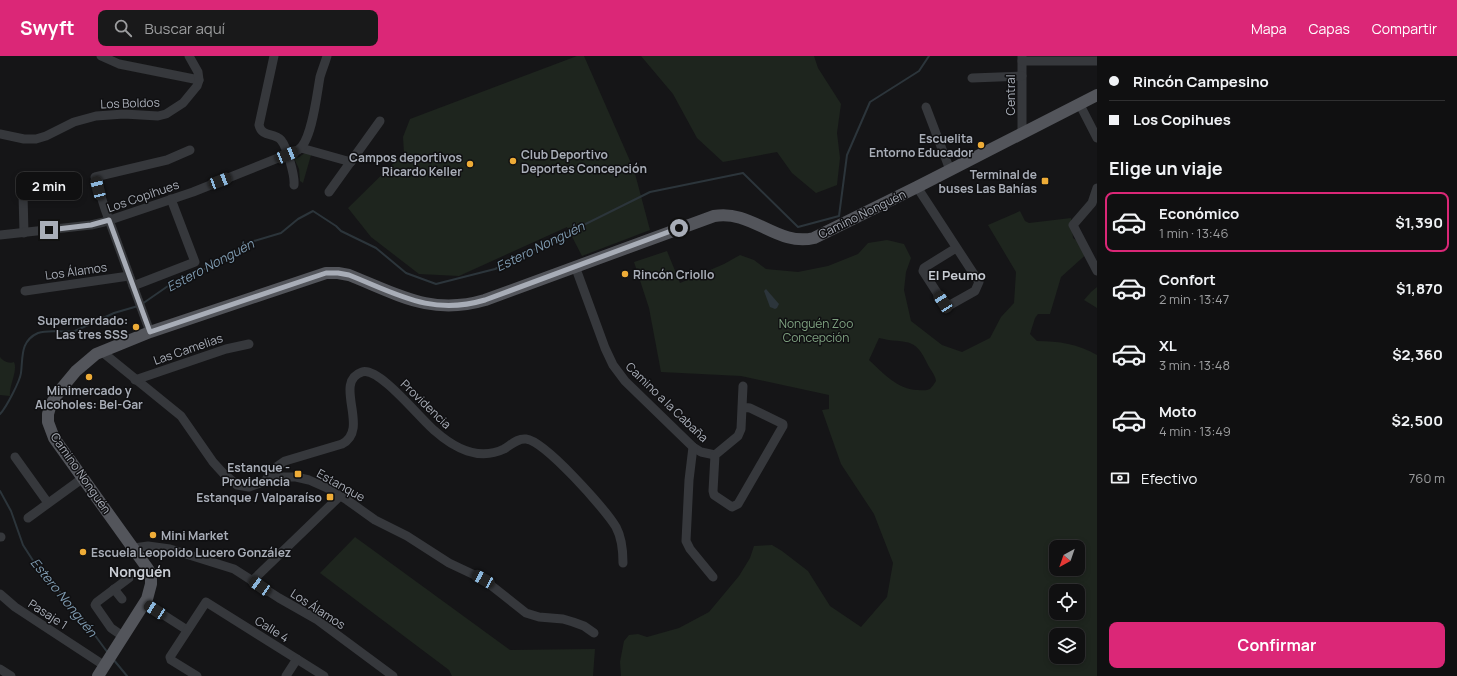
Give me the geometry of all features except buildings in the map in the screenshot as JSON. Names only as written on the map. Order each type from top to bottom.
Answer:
[{"type":"main road","name":"Camino Nonguén","points":[[98,676],[145,603],[150,590],[151,575],[134,548],[52,434],[49,426],[48,414],[53,400],[65,383],[86,362],[101,351],[150,332],[326,273],[349,275],[421,303],[450,306],[469,304],[485,300],[721,214],[745,218],[789,238],[798,240],[808,239],[819,236],[1080,105],[1097,95]]},
{"type":"street","points":[[101,56],[119,64],[199,80],[196,68],[189,56]]},
{"type":"street","points":[[274,56],[259,125],[260,130],[263,133],[280,139],[294,172],[294,185]]},
{"type":"street","points":[[327,56],[321,75],[311,123],[302,148],[351,162]]},
{"type":"street","points":[[1022,58],[1097,61]]},
{"type":"street","name":"Central","points":[[1022,58],[1022,133]]},
{"type":"street","points":[[972,78],[1022,76]]},
{"type":"street","name":"Los Boldos","points":[[0,134],[24,139],[36,139],[46,136],[74,122],[96,116],[124,114],[158,116],[166,114],[175,110],[186,100],[196,88],[199,80]]},
{"type":"street","points":[[1080,105],[1097,138]]},
{"type":"street","points":[[926,107],[950,170]]},
{"type":"street","points":[[329,192],[380,121]]},
{"type":"street","name":"Los Copihues","points":[[0,235],[91,225],[109,220],[171,199],[302,148]]},
{"type":"street","points":[[150,332],[95,177],[167,160],[190,150]]},
{"type":"street","points":[[917,187],[979,282],[975,291],[950,305],[943,302],[923,271],[924,268],[956,248]]},
{"type":"street","points":[[1097,189],[1089,207],[1073,225],[1097,270]]},
{"type":"street","points":[[24,194],[24,233]]},
{"type":"street","points":[[133,286],[195,262],[171,199]]},
{"type":"street","name":"Camino a la Cabaña","points":[[575,266],[605,348],[613,365],[625,381],[693,447],[701,452],[716,455]]},
{"type":"street","name":"Los Álamos","points":[[25,290],[129,276]]},
{"type":"street","name":"Las Camelias","points":[[136,380],[226,349],[249,344]]},
{"type":"street","name":"Estanque","points":[[101,351],[181,416],[213,462],[223,473],[238,485],[249,487],[277,478],[296,477],[316,483],[340,496],[381,523],[407,536],[449,563],[483,579],[526,613],[539,617],[563,619],[574,622],[584,626],[594,633]]},
{"type":"street","name":"Providencia","points":[[265,482],[276,468],[285,461],[342,444],[348,440],[352,434],[354,426],[350,396],[352,381],[360,372],[370,372],[386,382],[435,432],[464,450],[478,454],[490,453],[503,449],[522,439],[529,440],[542,447],[589,493],[616,528],[622,543],[624,563]]},
{"type":"street","points":[[742,407],[783,424],[783,426],[756,475],[735,506],[732,507],[714,495],[716,455],[738,436],[741,429],[742,407],[743,386]]},
{"type":"street","points":[[693,447],[686,541],[690,549],[713,577]]},
{"type":"street","points":[[15,457],[48,503]]},
{"type":"street","points":[[28,518],[83,478]]},
{"type":"street","points":[[252,581],[340,496]]},
{"type":"street","name":"Los Álamos","points":[[134,548],[148,546],[180,551],[230,568],[325,625],[393,676]]},
{"type":"street","points":[[124,637],[113,630],[96,607],[97,602],[129,578]]},
{"type":"street","points":[[114,589],[122,599]]},
{"type":"street","name":"Pasaje 1","points":[[0,594],[15,607],[106,664]]},
{"type":"street","name":"Calle 4","points":[[187,630],[206,602],[324,676]]},
{"type":"street","points":[[145,603],[187,630],[170,658],[197,676]]},
{"type":"street","points":[[286,676],[297,659]]},
{"type":"street","points":[[0,669],[11,676]]},
{"type":"green space","name":"Club Deportivo Deportes Concepción","points":[[577,56],[584,56],[634,170],[650,230],[582,256],[567,227],[459,276],[419,274],[371,237],[348,208],[404,153],[403,137],[410,119]]},
{"type":"green space","points":[[641,56],[814,56],[818,68],[841,104],[837,133],[840,158],[837,185],[816,193],[792,173],[777,152],[723,162],[697,138],[673,94]]},
{"type":"green space","points":[[305,153],[311,155],[303,183],[300,181],[299,169],[294,158]]},
{"type":"green space","name":"Nonguén Zoo Concepción","points":[[1020,211],[1025,221],[1029,223],[1071,218],[1073,238],[1091,250],[1061,277],[1050,314],[1038,314],[1035,318],[1030,334],[1037,341],[1068,344],[1083,348],[1097,355],[1097,676],[621,676],[620,662],[624,641],[629,635],[638,634],[647,637],[679,628],[709,612],[739,576],[750,558],[754,546],[772,545],[782,551],[808,571],[830,606],[861,627],[887,597],[893,563],[874,514],[841,464],[822,410],[829,409],[829,395],[741,376],[661,372],[649,308],[634,262],[667,251],[680,283],[724,264],[740,255],[754,260],[766,269],[798,272],[828,266],[858,254],[868,243],[887,240],[904,244],[911,258],[906,272],[904,290],[911,321],[942,345],[962,352],[990,338],[1001,317],[1014,303],[1016,272],[988,225]],"holes":[[[879,338],[908,342],[918,349],[934,374],[936,381],[931,388],[928,390],[917,390],[903,387],[891,380],[869,360]]]},
{"type":"green space","points":[[1097,287],[1097,308],[1084,300]]},
{"type":"green space","points":[[0,357],[6,362],[14,362],[15,370],[10,396],[0,395]]},
{"type":"green space","points":[[355,537],[510,650],[595,649],[593,676],[452,676],[449,670],[320,573]]},
{"type":"shaded area","points":[[766,289],[779,304],[777,308],[775,309],[770,307],[764,291]]},
{"type":"waterway","name":"Estero Nonguén","points":[[142,304],[168,286],[226,259],[254,241],[281,233],[298,219],[313,211],[341,231],[376,248],[406,273],[436,284],[495,269],[650,192],[743,173],[798,227],[839,216],[847,155],[870,102],[919,71],[929,56]]},
{"type":"waterway","name":"Estero Nonguén","points":[[0,414],[18,382],[21,373],[25,345],[32,336],[43,332],[75,331],[114,313],[138,306]]},
{"type":"waterway","name":"Estero Nonguén","points":[[0,491],[11,511],[23,545],[41,573],[71,603],[108,653]]},
{"type":"waterway","name":"Estero Nonguén","points":[[113,659],[127,676]]},
{"type":"place","name":"Escuelita Entorno Educador","points":[[981,145]]},
{"type":"place","name":"Club Deportivo Deportes Concepción","points":[[513,161]]},
{"type":"place","name":"Campos deportivos Ricardo Keller","points":[[470,164]]},
{"type":"place","name":"Terminal de buses Las Bahías","points":[[1045,181]]},
{"type":"place","name":"Rincón Criollo","points":[[625,274]]},
{"type":"place","name":"Supermerdado: Las tres SSS","points":[[136,327]]},
{"type":"place","name":"Minimercado y Alcoholes: Bel-Gar","points":[[89,377]]},
{"type":"place","name":"Estanque - Providencia","points":[[298,474]]},
{"type":"place","name":"Estanque / Valparaíso","points":[[330,497]]},
{"type":"place","name":"Mini Market","points":[[153,535]]},
{"type":"place","name":"Escuela Leopoldo Lucero González","points":[[83,552]]},
{"type":"district","name":"El Peumo","points":[[957,275]]},
{"type":"district","name":"Nonguén","points":[[140,571]]},
{"type":"route","points":[[49,230],[98,224],[109,220],[150,332],[320,274],[333,272],[349,275],[421,303],[443,306],[459,306],[485,300],[679,228]]}]
